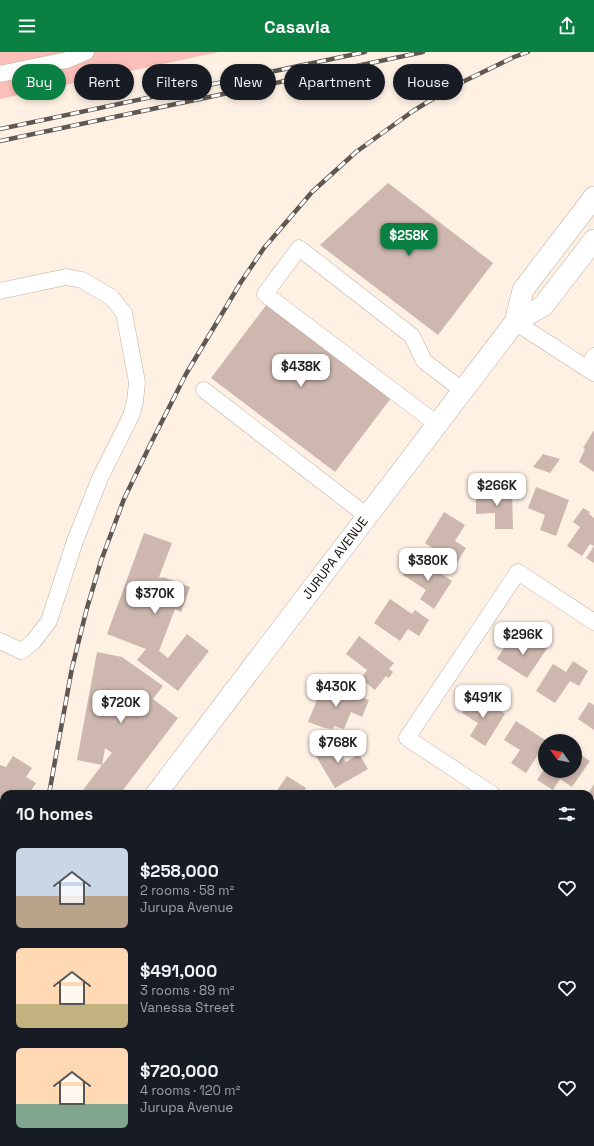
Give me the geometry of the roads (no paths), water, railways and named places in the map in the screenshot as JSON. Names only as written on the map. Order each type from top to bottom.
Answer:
[{"type":"main road","name":"JURUPA AVENUE","points":[[515,322],[523,290],[594,197]]},
{"type":"main road","name":"JURUPA AVENUE","points":[[159,790],[515,322],[543,306],[594,240]]},
{"type":"street","points":[[0,74],[67,60],[86,52]]},
{"type":"street","points":[[437,424],[265,294],[299,248],[412,336],[424,361],[462,390]]},
{"type":"street","points":[[0,291],[66,277],[82,280],[111,297],[124,314],[137,382],[135,402],[131,416],[100,478],[77,534],[49,621],[33,642],[21,651],[0,641]]},
{"type":"street","points":[[515,322],[592,366]]},
{"type":"street","points":[[204,390],[367,516]]},
{"type":"street","points":[[486,790],[407,738],[518,572],[594,622]]},
{"type":"railway","points":[[0,129],[365,52]]},
{"type":"railway","points":[[0,141],[423,52]]},
{"type":"railway","points":[[50,790],[72,668],[87,608],[101,561],[124,499],[186,374],[241,282],[264,248],[312,192],[356,152],[413,111],[452,87],[514,57],[528,52]]}]
